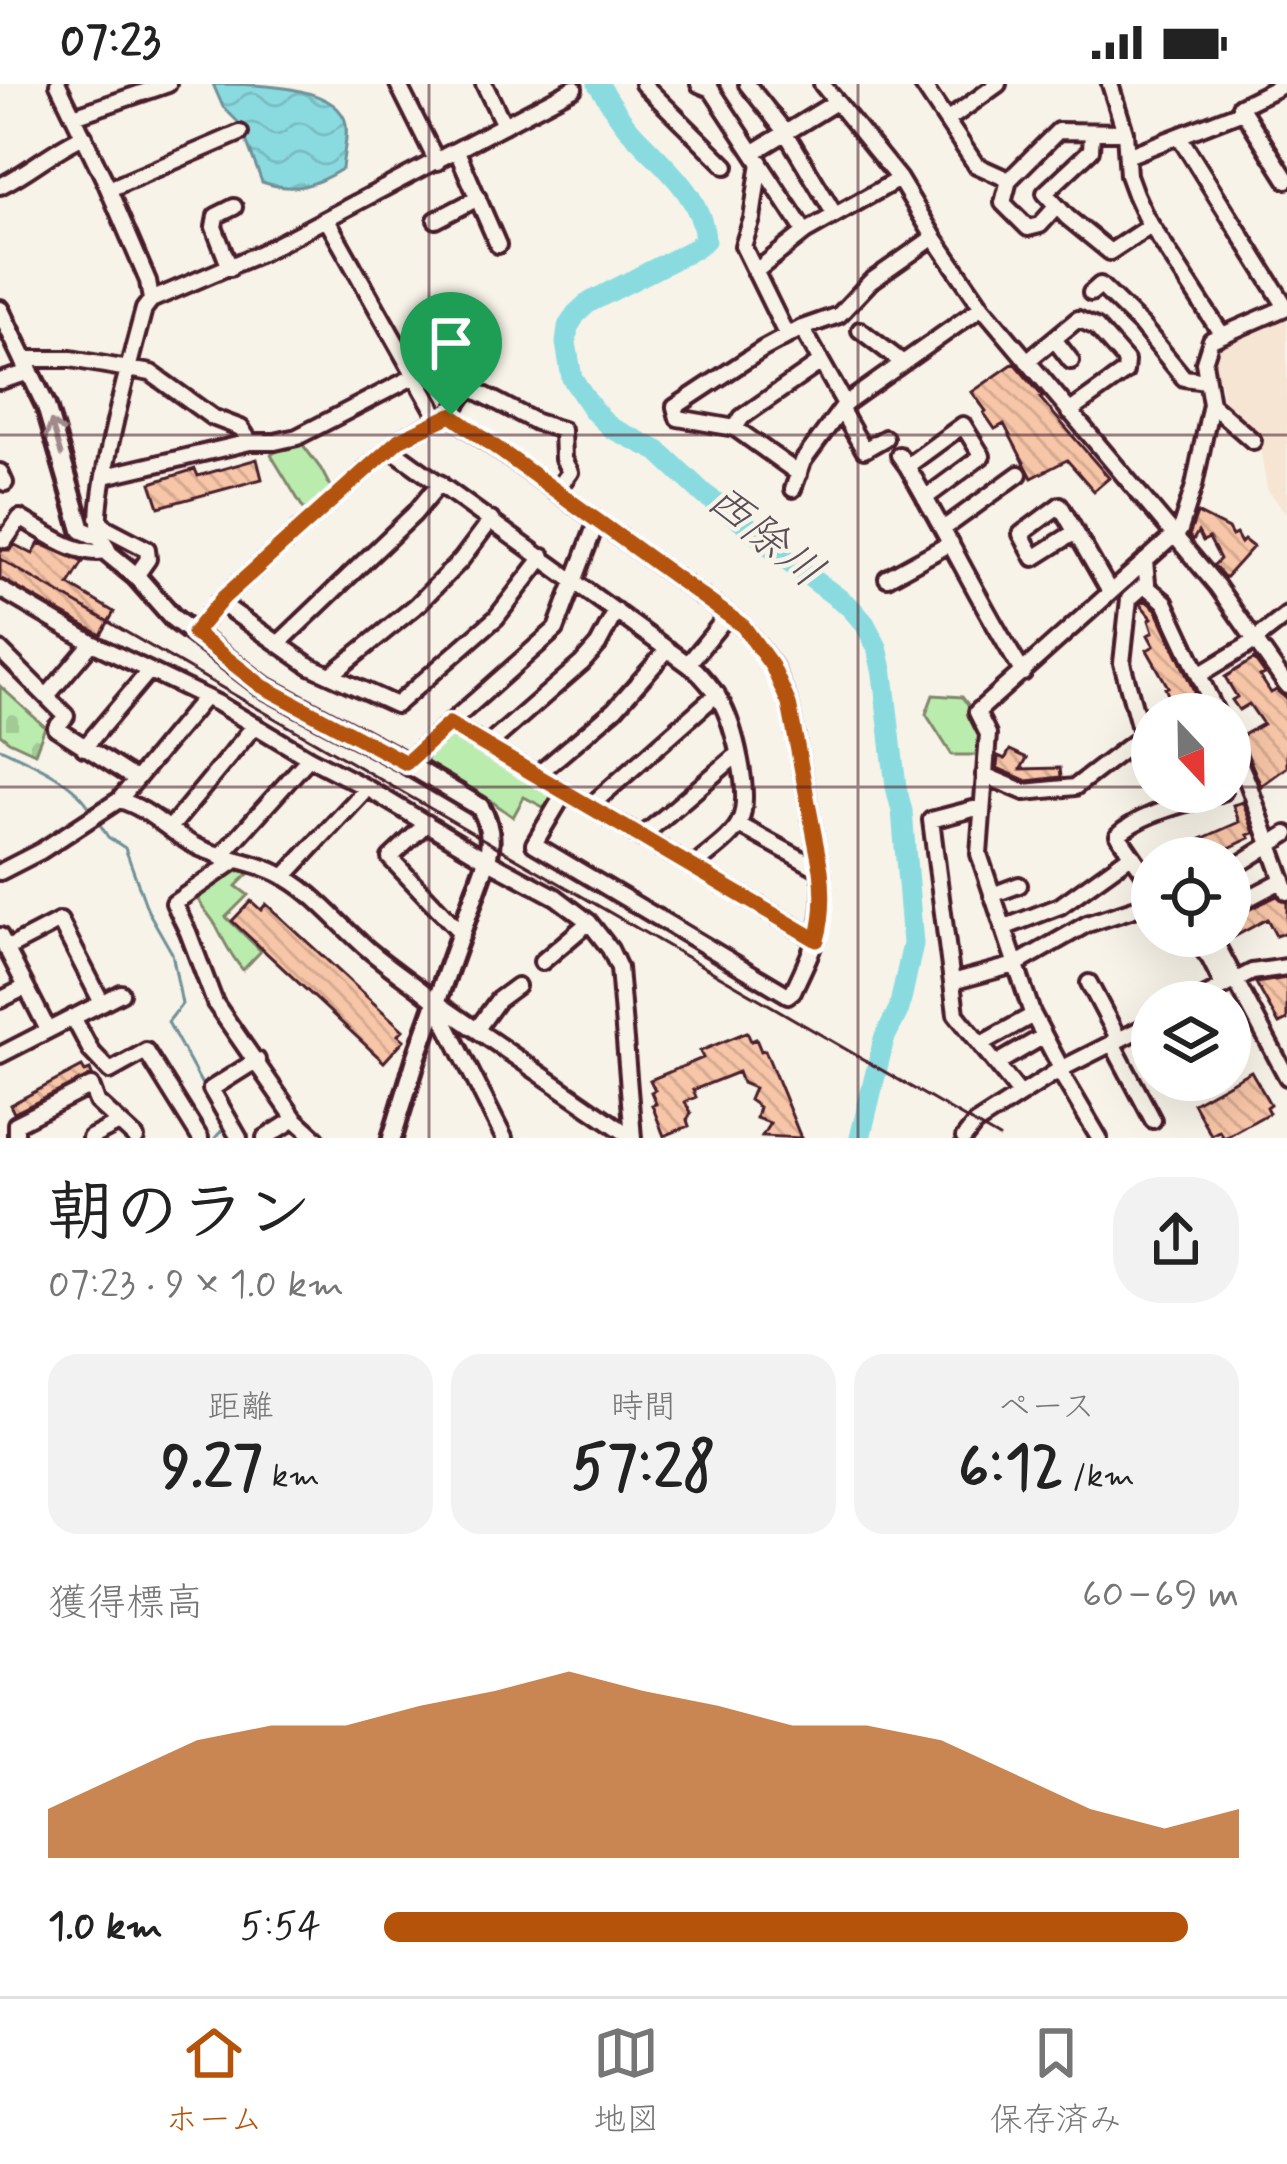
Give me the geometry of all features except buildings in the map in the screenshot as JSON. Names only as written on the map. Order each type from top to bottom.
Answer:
[{"type":"main road","points":[[0,310],[46,406],[82,530],[104,545],[173,618],[262,686],[406,763],[479,807],[485,816],[491,844],[487,860],[392,1138]]},
{"type":"street","points":[[58,84],[109,189],[148,281],[151,300]]},
{"type":"street","points":[[74,116],[168,84]]},
{"type":"street","points":[[398,84],[437,161]]},
{"type":"street","points":[[484,84],[504,124]]},
{"type":"street","points":[[643,84],[726,166]]},
{"type":"street","points":[[699,84],[711,89],[805,232]]},
{"type":"street","points":[[747,84],[786,133],[835,215]]},
{"type":"street","points":[[822,84],[899,179],[982,307],[1217,586],[1287,686]]},
{"type":"street","points":[[922,84],[976,165],[1009,180]]},
{"type":"street","points":[[948,120],[997,84]]},
{"type":"street","points":[[1110,84],[1125,132],[1128,175],[1151,225],[1222,334]]},
{"type":"street","points":[[1280,85],[1240,106],[1287,180]]},
{"type":"street","points":[[3,539],[20,518],[79,550],[93,554],[104,545],[97,527],[105,476],[128,368],[144,309],[151,300],[327,220],[574,88]]},
{"type":"street","points":[[787,336],[743,247],[752,219],[757,157],[836,102]]},
{"type":"street","points":[[1126,156],[1244,111]]},
{"type":"street","points":[[1058,206],[1040,225],[1028,228],[1003,203],[1003,195],[1009,180],[1058,131],[1125,132]]},
{"type":"street","points":[[109,189],[240,133]]},
{"type":"street","points":[[1092,133],[1091,150],[1045,193],[1110,252],[1151,225]]},
{"type":"street","points":[[0,186],[84,136]]},
{"type":"street","points":[[1095,1136],[1033,1015],[979,854],[988,734],[977,712],[1180,530],[1211,404],[1204,362],[1211,340],[1287,307],[1179,136]]},
{"type":"street","points":[[457,151],[498,244]]},
{"type":"street","points":[[756,271],[805,232],[899,179]]},
{"type":"street","points":[[436,220],[478,198]]},
{"type":"street","points":[[230,268],[214,227],[216,216],[234,207]]},
{"type":"street","points":[[327,220],[414,376],[445,417],[743,626],[772,666],[789,704],[824,896],[822,925],[793,992],[788,995],[544,853],[534,844],[565,792]]},
{"type":"street","points":[[934,237],[869,282],[839,315],[787,336],[675,407],[678,418],[735,428],[796,482],[803,461],[843,407],[982,307]]},
{"type":"street","points":[[1090,293],[1100,285],[1142,325],[1184,378],[1206,381]]},
{"type":"street","points":[[1027,361],[1078,320],[1096,327],[1126,361],[1125,372],[1069,412]]},
{"type":"street","points":[[802,328],[865,450],[885,438]]},
{"type":"street","points":[[860,330],[903,363]]},
{"type":"street","points":[[1054,339],[1072,361]]},
{"type":"street","points":[[0,381],[27,365],[71,359],[151,373],[212,417],[241,428],[250,442]]},
{"type":"street","points":[[105,476],[250,442],[297,436],[442,362]]},
{"type":"street","points":[[735,428],[742,417],[821,362]]},
{"type":"street","points":[[194,633],[219,602],[390,448],[445,417],[469,387],[536,422],[562,430],[563,459],[570,472],[556,491]]},
{"type":"street","points":[[1211,404],[1253,441]]},
{"type":"street","points":[[926,498],[982,456],[963,425],[903,461],[1023,673]]},
{"type":"street","points":[[390,448],[688,664],[717,694],[738,754],[744,792],[740,825],[693,867]]},
{"type":"street","points":[[887,578],[947,536],[1019,473]]},
{"type":"street","points":[[279,643],[414,514],[440,483]]},
{"type":"street","points":[[98,518],[147,549],[148,559],[136,576]]},
{"type":"street","points":[[332,674],[417,605],[461,560],[491,520]]},
{"type":"street","points":[[406,763],[556,629],[597,521]]},
{"type":"street","points":[[1075,532],[1110,592]]},
{"type":"street","points":[[219,602],[310,665],[396,705],[496,618],[543,557]]},
{"type":"street","points":[[1145,561],[1147,587],[1165,602],[1208,693]]},
{"type":"street","points":[[984,775],[1025,792],[1075,787],[1142,736],[1122,663],[1130,598],[1147,583]]},
{"type":"street","points":[[0,589],[92,643],[205,697],[367,788],[589,922],[619,968],[633,1138]]},
{"type":"street","points":[[487,746],[582,663],[598,646],[616,611]]},
{"type":"street","points":[[688,664],[728,615]]},
{"type":"street","points":[[1199,675],[1287,615]]},
{"type":"street","points":[[47,696],[92,643]]},
{"type":"street","points":[[0,650],[66,716],[56,728],[135,779]]},
{"type":"street","points":[[537,776],[616,710],[668,650]]},
{"type":"street","points":[[84,748],[149,671]]},
{"type":"street","points":[[590,806],[717,694]]},
{"type":"street","points":[[0,872],[118,800],[205,697]]},
{"type":"street","points":[[449,724],[817,940]]},
{"type":"street","points":[[170,828],[254,725]]},
{"type":"street","points":[[641,837],[738,754]]},
{"type":"street","points":[[308,758],[228,859],[174,903],[215,1003],[296,1119],[316,1138]]},
{"type":"street","points":[[284,877],[367,788]]},
{"type":"street","points":[[1251,791],[1286,889],[1251,899]]},
{"type":"street","points":[[118,800],[134,804],[186,841],[228,859],[275,871],[302,888],[372,953],[436,1002],[633,1138]]},
{"type":"street","points":[[981,808],[931,820],[956,1014],[1020,1094]]},
{"type":"street","points":[[1003,928],[1060,906],[1130,855],[1118,836],[1155,813]]},
{"type":"street","points":[[427,823],[390,859],[462,934]]},
{"type":"street","points":[[740,825],[821,870]]},
{"type":"street","points":[[1251,856],[1287,835]]},
{"type":"street","points":[[0,887],[16,864]]},
{"type":"street","points":[[992,895],[1019,886]]},
{"type":"street","points":[[952,982],[1015,965],[1087,924],[1131,910]]},
{"type":"street","points":[[48,1030],[3,942],[60,921],[102,1003]]},
{"type":"street","points":[[542,962],[589,922]]},
{"type":"street","points":[[1209,957],[1228,981]]},
{"type":"street","points":[[1236,981],[1252,972],[1287,968]]},
{"type":"street","points":[[1089,983],[1153,1120]]},
{"type":"street","points":[[477,1029],[498,1000],[517,986]]},
{"type":"street","points":[[0,1000],[26,987]]},
{"type":"street","points":[[0,1055],[121,993]]},
{"type":"street","points":[[436,1002],[504,1138]]},
{"type":"street","points":[[981,1044],[1033,1015]]},
{"type":"street","points":[[73,1017],[91,1052],[110,1071],[146,1051],[200,1138]]},
{"type":"street","points":[[1251,1018],[1287,1077]]},
{"type":"street","points":[[964,1138],[975,1124],[1060,1069],[1131,1034]]},
{"type":"street","points":[[997,1064],[1044,1036]]},
{"type":"street","points":[[239,1138],[211,1089],[256,1060]]},
{"type":"street","points":[[16,1138],[16,1124],[91,1086],[97,1102],[136,1138]]},
{"type":"street","points":[[265,1138],[296,1119]]},
{"type":"street","points":[[90,1138],[119,1123]]},
{"type":"shaded area","points":[[1283,317],[1287,320],[1287,514],[1267,489],[1259,442],[1224,408],[1213,367],[1215,348]]},
{"type":"green space","points":[[297,437],[332,490],[305,511],[271,455]]},
{"type":"green space","points":[[0,686],[45,727],[35,753],[0,734]]},
{"type":"green space","points":[[933,695],[962,697],[980,724],[982,755],[952,755],[926,714]]},
{"type":"green space","points":[[452,734],[551,792],[547,809],[524,797],[513,817],[427,764],[427,753]]},
{"type":"green space","points":[[235,871],[251,871],[236,886],[248,895],[226,917],[261,951],[243,970],[197,897]]},
{"type":"water","points":[[213,84],[288,88],[324,99],[345,120],[342,169],[304,186],[262,182],[240,124],[223,107]]},
{"type":"waterway","name":"西除川","points":[[598,84],[626,126],[688,194],[705,240],[576,314],[566,343],[572,378],[611,428],[658,451],[705,495],[850,607],[877,647],[902,811],[913,944],[899,1009],[884,1039],[860,1138]]},
{"type":"waterway","points":[[0,748],[63,781],[91,810]]},
{"type":"waterway","points":[[99,823],[108,837],[125,848],[148,911],[172,953],[182,1004],[168,1022],[225,1127],[215,1138]]},
{"type":"railway","points":[[0,559],[999,1138]]},
{"type":"route","points":[[451,415],[743,626],[772,666],[789,704],[821,870],[824,896],[817,940],[449,724],[406,763],[262,686],[194,633],[223,598],[399,440],[451,415]]}]
